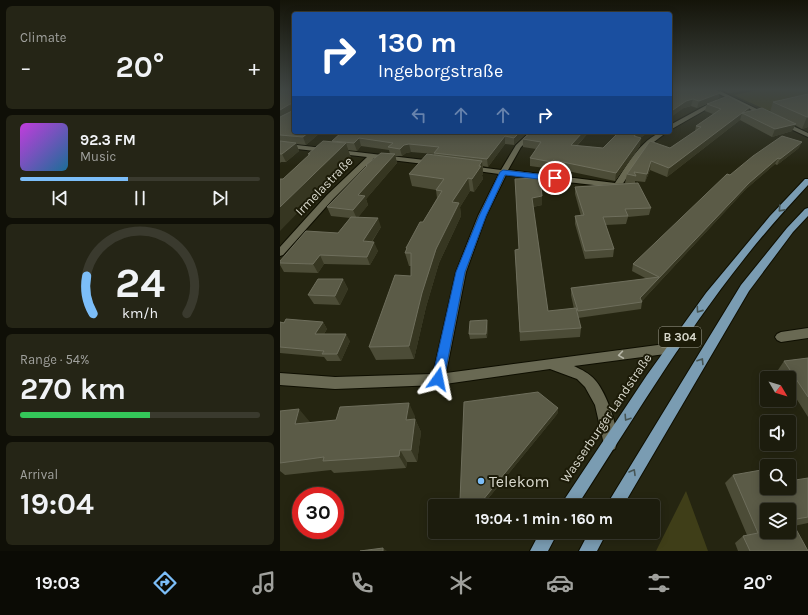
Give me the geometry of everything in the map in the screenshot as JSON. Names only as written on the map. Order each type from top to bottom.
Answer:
[{"type":"main road","name":"Wasserburger Landstraße","points":[[573,499],[722,278],[746,247],[808,181]]},
{"type":"main road","name":"B 304","points":[[618,499],[745,288],[790,230],[808,211]]},
{"type":"main road","points":[[538,551],[546,539]]},
{"type":"main road","points":[[588,551],[594,539]]},
{"type":"street","points":[[672,127],[692,115]]},
{"type":"street","points":[[764,115],[808,136]]},
{"type":"street","points":[[438,379],[460,272],[482,216],[503,172],[518,146],[532,134]]},
{"type":"street","points":[[464,167],[619,185],[638,155],[648,144],[661,134]]},
{"type":"street","points":[[280,145],[441,164]]},
{"type":"street","name":"Irmelastraße","points":[[280,253],[330,197],[372,156]]},
{"type":"street","points":[[781,337],[808,333]]},
{"type":"street","points":[[280,378],[335,383],[438,379],[674,348]]},
{"type":"street","points":[[541,366],[573,371],[579,373],[589,381],[600,398],[607,423],[610,444]]},
{"type":"shaded area","points":[[686,491],[708,551],[656,551]]},
{"type":"building","points":[[285,115],[292,115],[292,134],[307,134],[303,137],[280,135],[280,117]]},
{"type":"building","points":[[713,115],[740,115],[669,168],[651,161],[647,174],[634,172],[636,176],[627,174],[650,141],[670,148],[701,127],[696,126]]},
{"type":"building","points":[[746,115],[776,115],[796,124],[775,129]]},
{"type":"building","points":[[340,134],[518,134],[514,138],[505,136],[487,159],[434,153],[439,147],[409,144],[404,145],[400,149],[388,147],[393,143],[359,138],[354,143],[332,141]]},
{"type":"building","points":[[529,134],[581,134],[571,145],[603,148],[617,134],[636,134],[634,136],[641,138],[616,173],[553,160],[552,162],[530,158],[541,142],[523,139]]},
{"type":"building","points":[[782,136],[802,142],[780,159],[778,158],[749,183],[640,298],[642,302],[578,311],[571,288],[659,277],[633,264],[727,174],[730,175],[753,156]]},
{"type":"building","points":[[280,141],[296,143],[280,154]]},
{"type":"building","points":[[323,141],[346,143],[280,207],[280,179],[283,179]]},
{"type":"building","points":[[381,153],[395,154],[358,195],[365,196],[353,210],[327,207],[367,166],[366,165]]},
{"type":"building","points":[[427,154],[482,161],[479,166],[481,166],[472,179],[468,178],[452,202],[459,203],[436,249],[422,293],[409,346],[369,347],[395,275],[411,276],[411,253],[405,253],[406,248],[420,222],[423,222],[442,191],[436,190],[444,179],[409,174]]},
{"type":"building","points":[[540,178],[542,196],[532,198],[548,311],[576,308],[581,328],[520,332],[515,250],[519,249],[515,179]]},
{"type":"building","points":[[638,183],[651,208],[625,209],[628,216],[603,217],[614,249],[585,251],[575,216],[584,215],[575,187]]},
{"type":"building","points":[[351,217],[378,218],[363,241],[374,242],[367,257],[320,255],[313,264],[280,263],[280,261],[306,231],[338,233]]},
{"type":"building","points":[[318,279],[343,279],[335,296],[308,295]]},
{"type":"building","points":[[286,319],[323,322],[315,334],[346,334],[337,354],[322,354],[324,351],[280,347],[280,322],[284,323]]},
{"type":"building","points":[[487,320],[486,334],[469,334],[470,321]]},
{"type":"building","points":[[808,358],[808,397],[796,379],[796,371],[791,371],[784,361]]},
{"type":"building","points":[[538,392],[558,408],[484,499],[460,499],[464,402]]},
{"type":"building","points":[[409,403],[406,420],[415,419],[411,450],[400,450],[399,456],[323,461],[324,457],[280,463],[280,411],[299,409],[295,424],[336,420],[340,407]]},
{"type":"building","points":[[760,470],[760,495],[796,495],[796,480],[808,478],[808,517],[796,519],[796,503],[760,503],[760,539],[796,539],[796,529],[808,551],[750,551],[743,536],[758,533],[733,475]]},
{"type":"building","points":[[383,548],[383,551],[360,551]]},
{"type":"place","name":"Telekom","points":[[481,481]]},
{"type":"route","points":[[438,379],[460,272],[482,216],[503,172],[555,178]]}]
